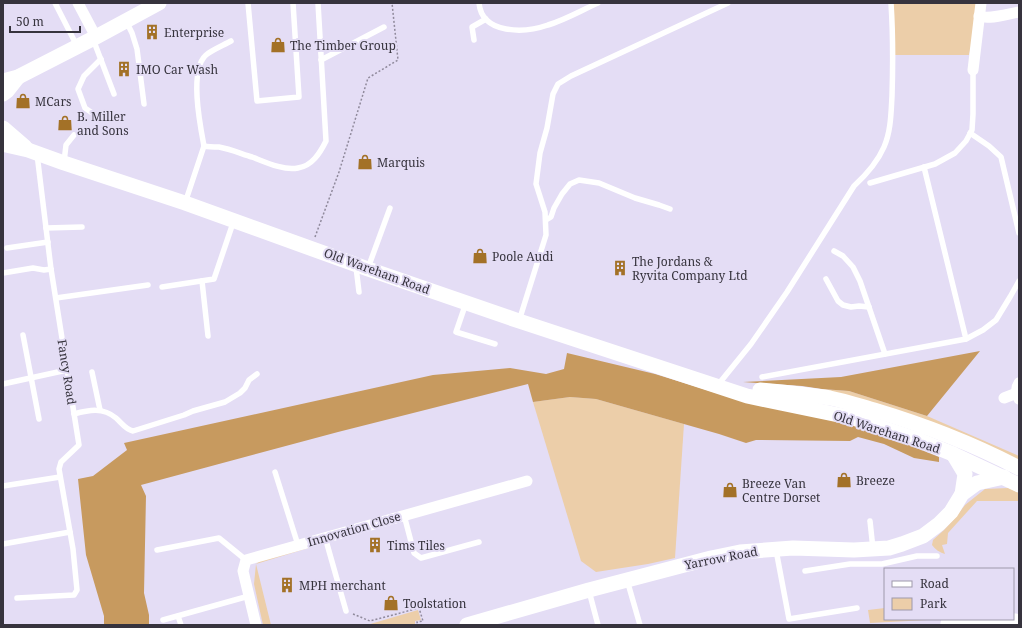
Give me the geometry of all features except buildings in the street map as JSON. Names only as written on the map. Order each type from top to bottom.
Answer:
[{"type":"highway","points":[[950,625],[999,622],[1019,624]]},
{"type":"street","points":[[78,3],[95,38]]},
{"type":"street","points":[[3,81],[18,77],[95,38],[159,3]]},
{"type":"street","points":[[974,70],[981,3]]},
{"type":"street","points":[[979,16],[984,18],[1019,12]]},
{"type":"street","points":[[3,94],[18,77]]},
{"type":"street","name":"Old Wareham Road","points":[[3,128],[32,152]]},
{"type":"street","name":"Old Wareham Road","points":[[3,143],[185,203],[519,321],[722,388],[747,396],[853,418],[916,439],[953,454],[1019,485]]},
{"type":"street","name":"Old Wareham Road","points":[[722,388],[808,395],[831,398],[861,406],[920,424],[1019,468]]},
{"type":"street","points":[[1004,398],[1018,392]]},
{"type":"street","name":"Yarrow Road","points":[[953,454],[965,474],[962,494]]},
{"type":"street","name":"Yarrow Road","points":[[467,625],[589,590],[711,558],[740,552],[793,548],[854,550],[889,548],[923,536],[939,524],[951,512],[962,494],[976,483],[1004,478]]},
{"type":"street","name":"Innovation Close","points":[[246,560],[527,481]]},
{"type":"street","points":[[246,560],[243,571],[256,625]]},
{"type":"lane","points":[[55,3],[77,47]]},
{"type":"lane","points":[[248,3],[257,101],[299,97],[293,3]]},
{"type":"lane","points":[[204,146],[219,147],[285,168],[297,168],[308,164],[318,155],[326,141],[318,3]]},
{"type":"lane","points":[[479,3],[480,9],[486,19],[497,27],[505,30],[518,30],[548,25],[598,3]]},
{"type":"lane","points":[[519,321],[546,235],[545,212],[536,184],[540,153],[547,128],[553,94],[558,84],[571,76],[727,3]]},
{"type":"lane","points":[[722,388],[755,337],[787,292],[854,186],[876,162],[884,148],[888,138],[891,106],[893,55],[891,3]]},
{"type":"lane","points":[[474,40],[472,27],[486,19]]},
{"type":"lane","points":[[126,21],[137,49],[144,104]]},
{"type":"lane","points":[[321,60],[384,27]]},
{"type":"lane","points":[[95,38],[114,94]]},
{"type":"lane","points":[[185,203],[204,146],[198,111],[197,80],[199,66],[206,55],[231,41]]},
{"type":"lane","points":[[101,59],[84,76],[78,89],[85,108],[101,119]]},
{"type":"lane","points":[[870,183],[935,164],[954,153],[966,141],[972,130],[974,70]]},
{"type":"lane","points":[[970,133],[989,146],[1001,157],[1019,233]]},
{"type":"lane","points":[[64,164],[66,145],[74,135]]},
{"type":"lane","name":"Fancy Road","points":[[32,152],[46,228],[79,445],[61,462],[59,469],[60,477]]},
{"type":"lane","points":[[924,167],[966,339]]},
{"type":"lane","points":[[546,220],[551,217],[554,208],[570,184],[580,180],[599,183],[634,198],[659,204],[670,209]]},
{"type":"lane","points":[[359,292],[362,266],[390,208]]},
{"type":"lane","points":[[162,287],[214,278],[234,220]]},
{"type":"lane","points":[[46,228],[82,227]]},
{"type":"lane","points":[[7,248],[48,242]]},
{"type":"lane","points":[[834,251],[843,256],[853,267],[860,281],[885,354]]},
{"type":"lane","points":[[3,273],[33,268],[44,270],[52,269]]},
{"type":"lane","points":[[826,279],[838,301],[843,305],[851,307],[869,307]]},
{"type":"lane","points":[[202,281],[208,336]]},
{"type":"lane","points":[[762,377],[966,339],[983,330],[996,320],[1019,281]]},
{"type":"lane","points":[[56,298],[148,285]]},
{"type":"lane","points":[[466,302],[456,332],[494,344]]},
{"type":"lane","points":[[23,335],[39,419]]},
{"type":"lane","points":[[3,384],[67,370]]},
{"type":"lane","points":[[92,372],[100,410]]},
{"type":"lane","points":[[74,414],[100,410],[116,418],[128,430],[133,431],[225,402],[240,393],[250,380],[257,374]]},
{"type":"lane","points":[[275,472],[298,545]]},
{"type":"lane","points":[[3,486],[60,477],[73,549],[77,590],[74,595],[17,598]]},
{"type":"lane","points":[[404,515],[414,553],[422,558],[479,542]]},
{"type":"lane","points":[[870,521],[873,549]]},
{"type":"lane","points":[[3,544],[70,532]]},
{"type":"lane","points":[[326,537],[346,611]]},
{"type":"lane","points":[[157,550],[219,538],[246,560]]},
{"type":"lane","points":[[776,549],[789,619],[857,608]]},
{"type":"lane","points":[[805,571],[850,564],[882,564],[917,556],[937,556]]},
{"type":"lane","points":[[627,580],[640,625]]},
{"type":"lane","points":[[589,590],[598,625]]},
{"type":"lane","points":[[163,620],[249,596]]},
{"type":"lane","points":[[178,616],[181,625]]},
{"type":"path","points":[[311,248],[339,172],[368,78],[398,60],[392,3]]},
{"type":"path","points":[[346,611],[370,621],[419,608],[423,620],[417,622],[418,625]]},
{"type":"green space","points":[[891,3],[981,3],[969,55],[893,55]]},
{"type":"green space","points":[[822,389],[849,391],[927,416],[1019,456],[1019,462]]},
{"type":"green space","points":[[570,397],[596,399],[684,424],[675,558],[596,572],[581,561],[533,402]]},
{"type":"green space","points":[[1009,488],[1019,493],[1019,501],[977,501],[948,533],[947,544],[942,545],[945,554],[938,551],[932,545],[933,540],[955,518],[965,505],[985,489]]},
{"type":"green space","points":[[315,546],[256,564],[261,560]]},
{"type":"green space","points":[[256,564],[271,625],[263,625],[254,584]]},
{"type":"green space","points":[[884,608],[884,620],[928,620],[870,623],[868,610]]},
{"type":"green space","points":[[418,610],[421,620],[415,621],[415,624],[367,625]]},
{"type":"shaded area","points":[[980,351],[927,416],[849,391],[743,382],[841,377]]},
{"type":"shaded area","points":[[567,353],[655,374],[739,400],[850,424],[886,436],[939,457],[939,462],[914,458],[884,444],[858,437],[850,441],[756,440],[746,443],[596,399],[570,397],[533,402],[528,384],[338,432],[141,485],[146,496],[144,593],[149,615],[149,625],[104,625],[104,616],[86,555],[78,479],[93,476],[127,450],[124,443],[433,375],[510,368],[546,374],[564,369]]},
{"type":"place","name":"Enterprise","points":[[152,32]]},
{"type":"place","name":"The Timber Group","points":[[278,45]]},
{"type":"place","name":"IMO Car Wash","points":[[124,69]]},
{"type":"place","name":"MCars","points":[[23,101]]},
{"type":"place","name":"B. Miller and Sons","points":[[65,123]]},
{"type":"place","name":"Marquis","points":[[365,162]]},
{"type":"place","name":"Poole Audi","points":[[480,256]]},
{"type":"place","name":"The Jordans & Ryvita Company Ltd","points":[[620,268]]},
{"type":"place","name":"Breeze","points":[[844,480]]},
{"type":"place","name":"Breeze Van Centre Dorset","points":[[730,490]]},
{"type":"place","name":"Tims Tiles","points":[[375,545]]},
{"type":"place","name":"MPH merchant","points":[[287,585]]},
{"type":"place","name":"Toolstation","points":[[391,603]]}]
